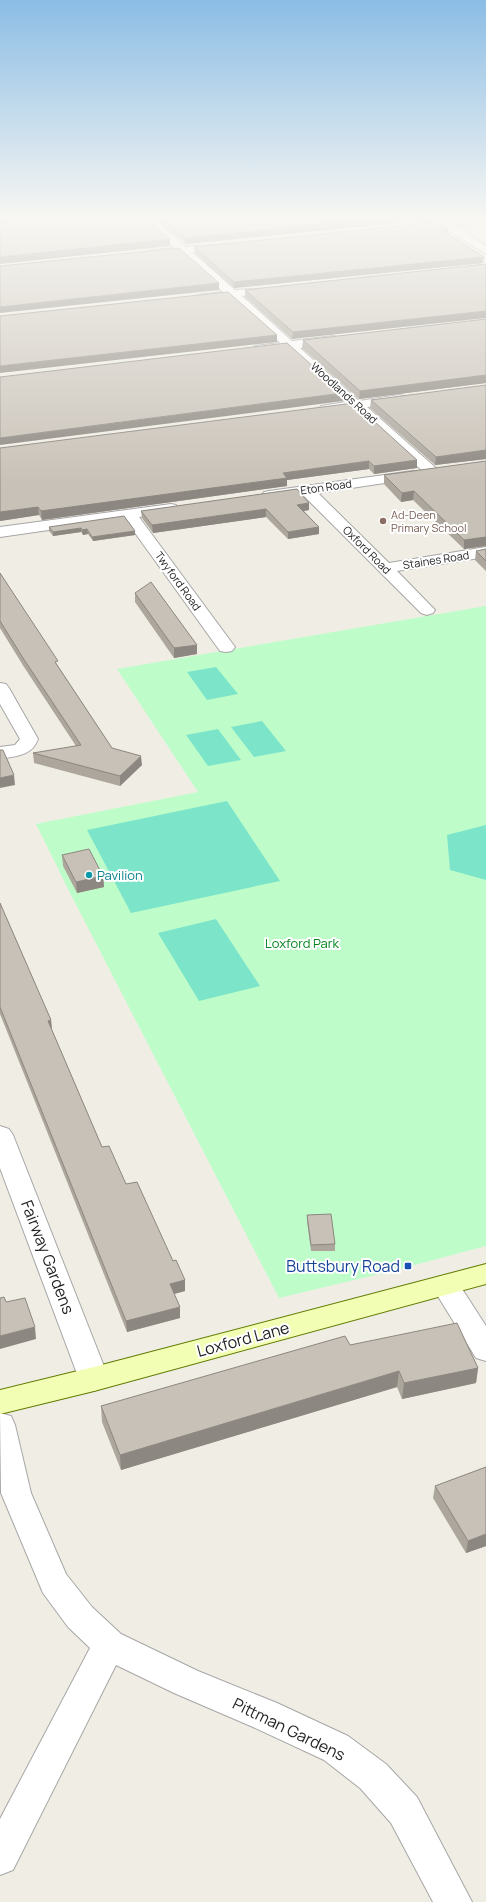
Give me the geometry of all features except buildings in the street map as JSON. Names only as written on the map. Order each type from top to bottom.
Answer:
[{"type":"street","name":"Woodlands Road","points":[[249,308],[356,405],[438,471]]},
{"type":"street","points":[[244,350],[342,339]]},
{"type":"street","points":[[315,410],[409,398]]},
{"type":"street","name":"Eton Road","points":[[253,497],[438,471]]},
{"type":"street","name":"Oxford Road","points":[[307,490],[427,610]]},
{"type":"street","points":[[0,532],[183,507]]},
{"type":"street","name":"Twyford Road","points":[[129,514],[226,647]]},
{"type":"street","name":"Staines Road","points":[[386,568],[486,552]]},
{"type":"street","points":[[0,688],[29,739],[28,744],[23,749],[0,753]]},
{"type":"street","name":"Fairway Gardens","points":[[0,1135],[94,1379]]},
{"type":"street","name":"Loxford Lane","points":[[0,1402],[94,1379],[486,1274]]},
{"type":"street","points":[[445,1285],[486,1350]]},
{"type":"street","name":"Pittman Gardens","points":[[0,1425],[16,1493],[54,1583],[80,1617],[109,1645],[186,1682],[265,1715],[336,1748],[373,1776],[404,1810],[452,1902]]},
{"type":"street","points":[[0,1857],[109,1645]]},
{"type":"green space","name":"Loxford Park","points":[[486,606],[486,1246],[392,1271],[279,1298],[70,893],[36,824],[198,792],[117,669]]},
{"type":"green space","points":[[216,667],[238,694],[207,700],[187,672]]},
{"type":"green space","points":[[262,721],[286,751],[254,757],[231,727]]},
{"type":"green space","points":[[218,729],[241,760],[208,766],[186,735]]},
{"type":"green space","points":[[227,801],[280,881],[131,913],[87,830]]},
{"type":"green space","points":[[486,825],[486,880],[450,870],[447,835]]},
{"type":"green space","points":[[216,919],[260,986],[199,1001],[158,933]]},
{"type":"place","name":"Ad-Deen Primary School","points":[[383,521]]},
{"type":"place","name":"Pavilion","points":[[89,875]]},
{"type":"place","name":"Buttsbury Road","points":[[408,1266]]}]
